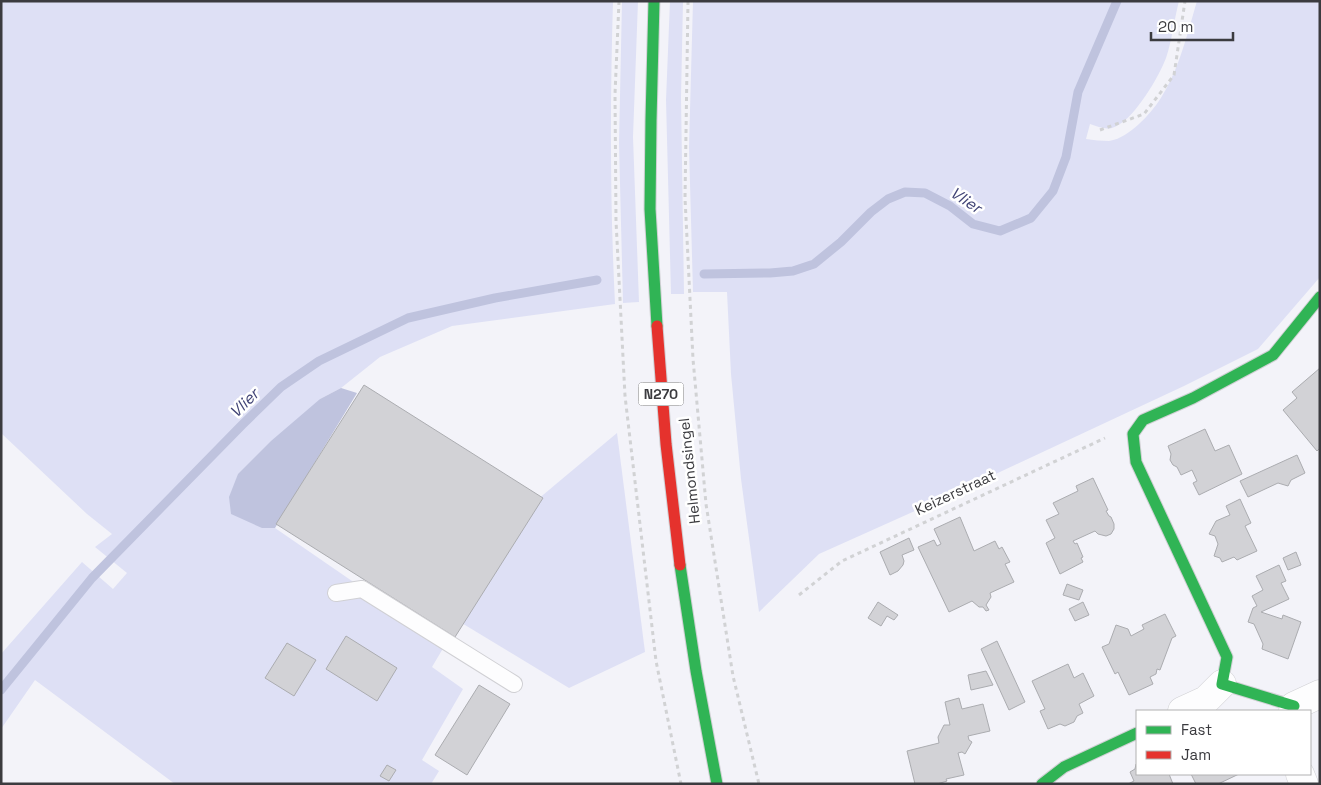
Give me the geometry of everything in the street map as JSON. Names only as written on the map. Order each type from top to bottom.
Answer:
[{"type":"main road","name":"Helmondsingel","points":[[654,1],[651,92],[651,240],[661,404],[678,561],[700,702],[717,784]]},
{"type":"main road","points":[[1293,709],[1222,684],[1227,657],[1136,462],[1133,434],[1143,420],[1193,398],[1273,354],[1320,297]]},
{"type":"main road","points":[[1042,784],[1064,767],[1136,732]]},
{"type":"street","points":[[1184,710],[1206,700],[1222,684]]},
{"type":"street","points":[[1293,709],[1320,694]]},
{"type":"lane","points":[[336,593],[362,589],[514,684]]},
{"type":"path","name":"Helmondsingel","points":[[688,1],[685,198],[694,368],[706,504],[731,666],[758,784]]},
{"type":"path","points":[[1100,130],[1144,114],[1174,75],[1185,1]]},
{"type":"path","name":"Keizerstraat","points":[[799,595],[842,561],[1105,438],[1133,434]]},
{"type":"shaded area","points":[[1,1],[613,1],[611,152],[615,304],[452,326],[380,357],[341,388],[320,399],[262,528],[275,528],[445,645],[432,667],[463,689],[422,760],[439,771],[431,784],[175,784],[35,680],[1,729],[1,654],[82,562],[113,589],[127,573],[95,547],[112,534],[87,514],[1,433]]},
{"type":"shaded area","points":[[622,1],[638,1],[633,137],[639,302],[623,303],[619,143]]},
{"type":"shaded area","points":[[670,1],[683,1],[681,97],[684,294],[671,294],[666,100]]},
{"type":"shaded area","points":[[693,1],[1179,1],[1166,58],[1144,98],[1128,118],[1112,128],[1101,128],[1090,124],[1086,139],[1109,141],[1121,137],[1136,127],[1151,112],[1161,98],[1182,51],[1197,1],[1320,1],[1320,277],[1258,349],[1184,386],[955,493],[819,554],[759,612],[741,479],[731,374],[727,292],[693,292],[689,147]]},
{"type":"shaded area","points":[[341,388],[357,393],[275,528],[262,528],[231,514],[229,497],[238,474],[271,441],[320,399]]},
{"type":"shaded area","points":[[617,433],[645,652],[569,688],[460,622],[531,505]]},
{"type":"building","points":[[1320,368],[1320,448],[1317,451],[1283,410],[1297,398],[1292,392]]},
{"type":"building","points":[[364,385],[543,498],[455,637],[276,524]]},
{"type":"building","points":[[1205,429],[1215,451],[1229,445],[1242,474],[1199,495],[1193,483],[1197,481],[1192,470],[1181,475],[1177,467],[1170,460],[1171,454],[1168,446]]},
{"type":"building","points":[[1297,455],[1305,473],[1291,480],[1288,486],[1278,483],[1248,497],[1240,481]]},
{"type":"building","points":[[1093,478],[1108,510],[1106,511],[1114,524],[1114,529],[1111,534],[1106,536],[1095,531],[1073,541],[1075,544],[1077,543],[1083,557],[1081,558],[1083,562],[1060,574],[1046,543],[1055,538],[1046,520],[1059,514],[1053,503],[1078,491],[1076,486]]},
{"type":"building","points":[[1240,499],[1251,523],[1245,526],[1257,551],[1237,560],[1234,557],[1222,562],[1220,558],[1214,556],[1218,544],[1215,536],[1209,534],[1216,521],[1230,515],[1226,506]]},
{"type":"building","points":[[960,517],[974,551],[995,541],[999,549],[1002,547],[1010,562],[1005,564],[1014,582],[990,593],[991,597],[986,605],[989,610],[986,611],[983,607],[979,607],[972,601],[949,612],[918,547],[934,540],[937,546],[941,544],[934,529]]},
{"type":"building","points":[[909,538],[914,550],[902,555],[903,565],[898,571],[890,575],[880,552]]},
{"type":"building","points":[[1296,552],[1301,565],[1288,570],[1283,558]]},
{"type":"building","points":[[1279,565],[1286,581],[1281,583],[1289,599],[1261,612],[1282,619],[1283,615],[1301,622],[1288,659],[1262,649],[1263,644],[1254,624],[1248,622],[1253,608],[1257,606],[1252,596],[1263,590],[1256,576]]},
{"type":"building","points":[[1067,584],[1083,590],[1079,600],[1063,595]]},
{"type":"building","points":[[878,602],[898,615],[894,620],[887,616],[881,626],[868,618]]},
{"type":"building","points":[[1083,602],[1089,615],[1075,621],[1069,609]]},
{"type":"building","points":[[1165,614],[1176,636],[1172,638],[1160,670],[1157,669],[1156,674],[1150,677],[1153,684],[1129,695],[1118,672],[1115,674],[1102,647],[1109,644],[1116,625],[1128,629],[1131,636],[1144,629],[1142,625]]},
{"type":"building","points":[[346,636],[397,668],[377,701],[326,669]]},
{"type":"building","points":[[997,641],[1025,702],[1009,710],[981,649]]},
{"type":"building","points":[[287,643],[316,660],[294,696],[265,678]]},
{"type":"building","points":[[1068,664],[1074,678],[1083,673],[1094,696],[1079,704],[1083,713],[1077,716],[1074,722],[1065,726],[1060,724],[1048,729],[1040,711],[1045,709],[1032,681]]},
{"type":"building","points":[[986,671],[993,685],[971,690],[968,675]]},
{"type":"building","points":[[479,685],[510,704],[467,775],[435,755]]},
{"type":"building","points":[[959,698],[962,709],[983,704],[990,731],[968,736],[972,742],[965,754],[962,752],[958,753],[964,775],[946,779],[947,781],[937,784],[915,784],[907,751],[939,743],[938,737],[944,725],[950,725],[945,702]]},
{"type":"building","points":[[1136,764],[1136,775],[1169,775],[1173,784],[1128,784],[1134,781],[1130,772],[1135,769]]},
{"type":"building","points":[[387,765],[396,770],[389,781],[380,776]]},
{"type":"building","points":[[1192,775],[1237,775],[1218,784],[1196,784]]},
{"type":"waterway","name":"Vlier","points":[[704,274],[793,271],[814,264],[841,242],[871,212],[888,199],[905,192],[925,193],[950,206],[973,224],[1000,231],[1031,218],[1053,191],[1066,157],[1078,92],[1117,1]]},
{"type":"waterway","name":"Vlier","points":[[1,690],[92,578],[281,387],[319,361],[408,318],[495,298],[597,280]]},
{"type":"traffic: fast","points":[[654,1],[650,209],[657,326]]},
{"type":"traffic: fast","points":[[1294,706],[1222,684],[1227,657],[1136,462],[1133,434],[1143,420],[1193,398],[1273,355],[1320,297]]},
{"type":"traffic: fast","points":[[680,565],[696,671],[717,784]]},
{"type":"traffic: fast","points":[[1042,784],[1064,767],[1136,733]]},
{"type":"traffic: jam","points":[[657,326],[666,444],[680,565]]}]
